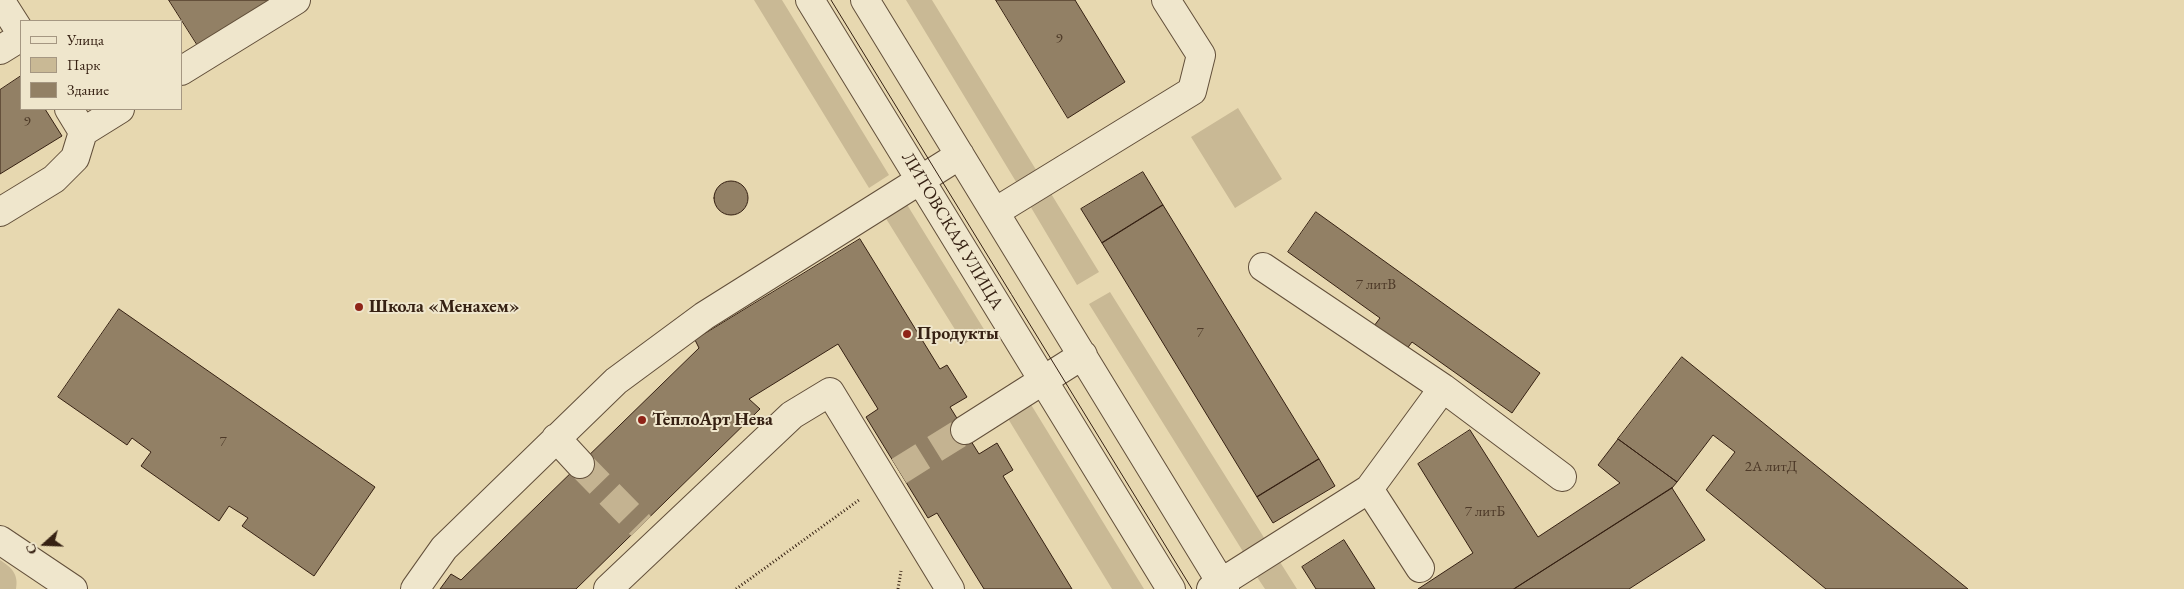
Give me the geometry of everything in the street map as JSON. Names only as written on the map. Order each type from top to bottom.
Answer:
[{"type":"street","points":[[0,0],[20,33]]},
{"type":"street","points":[[182,70],[296,0]]},
{"type":"street","name":"ЛИТОВСКАЯ УЛИЦА","points":[[810,0],[1171,589]]},
{"type":"street","points":[[865,0],[1082,356],[1219,587],[1369,489],[1443,388]]},
{"type":"street","points":[[995,212],[1192,91],[1201,55],[1166,0]]},
{"type":"street","points":[[0,50],[20,36]]},
{"type":"street","points":[[70,110],[83,132]]},
{"type":"street","points":[[0,212],[54,179],[75,158],[83,132],[118,110]]},
{"type":"street","points":[[415,589],[444,548],[616,381],[704,316],[960,155]]},
{"type":"street","points":[[1263,267],[1443,388],[1562,477]]},
{"type":"street","points":[[965,430],[1082,356]]},
{"type":"street","points":[[608,589],[792,414],[830,392],[892,476],[950,589]]},
{"type":"street","points":[[556,438],[580,464]]},
{"type":"street","points":[[1369,489],[1420,568]]},
{"type":"street","points":[[0,540],[61,586]]},
{"type":"path","points":[[736,589],[892,476]]},
{"type":"green space","points":[[754,0],[782,0],[889,175],[869,188]]},
{"type":"green space","points":[[906,0],[932,0],[1038,173],[1018,185]]},
{"type":"green space","points":[[1238,108],[1282,179],[1235,208],[1191,137]]},
{"type":"green space","points":[[1050,192],[1099,272],[1077,285],[1029,204]]},
{"type":"green space","points":[[906,203],[985,331],[964,344],[885,217]]},
{"type":"green space","points":[[1110,292],[1268,544],[1247,558],[1089,304]]},
{"type":"green space","points":[[1030,403],[1144,589],[1112,589],[1007,417]]},
{"type":"green space","points":[[0,560],[8,565],[15,575],[16,589],[0,589]]},
{"type":"green space","points":[[1280,562],[1297,589],[1265,589],[1257,577]]},
{"type":"building","points":[[169,0],[285,0],[202,52]]},
{"type":"building","points":[[996,0],[1075,0],[1125,82],[1068,118]]},
{"type":"building","points":[[20,77],[20,110],[46,110],[62,136],[0,174],[0,90]]},
{"type":"building","points":[[1143,172],[1163,205],[1102,243],[1081,209]]},
{"type":"building","points":[[731,181],[743,186],[748,198],[743,210],[731,215],[719,210],[714,198],[719,186]]},
{"type":"building","points":[[1163,205],[1319,459],[1257,497],[1102,243]]},
{"type":"building","points":[[1316,212],[1540,373],[1512,413],[1412,342],[1406,350],[1374,326],[1380,318],[1288,252]]},
{"type":"building","points":[[860,239],[940,369],[947,365],[967,397],[950,407],[979,454],[997,443],[1013,470],[1003,476],[1072,589],[984,589],[937,513],[928,518],[866,417],[878,409],[838,344],[749,399],[760,409],[576,589],[440,589],[451,574],[461,580],[699,348],[695,340]]},
{"type":"building","points":[[119,309],[375,487],[314,576],[242,526],[248,518],[229,506],[219,521],[141,466],[151,452],[132,438],[127,445],[58,397]]},
{"type":"building","points":[[1682,357],[1968,589],[1826,589],[1706,490],[1735,452],[1713,435],[1677,482],[1618,439]]},
{"type":"building","points":[[1470,430],[1538,537],[1620,483],[1598,465],[1618,439],[1677,482],[1672,488],[1514,589],[1418,589],[1473,553],[1418,464]]},
{"type":"building","points":[[1319,459],[1335,486],[1273,523],[1257,497]]},
{"type":"building","points":[[1672,488],[1705,540],[1629,589],[1514,589]]},
{"type":"building","points":[[1344,540],[1375,589],[1316,589],[1302,567]]},
{"type":"tunnel","points":[[899,471],[965,430]]},
{"type":"tunnel","points":[[580,464],[641,526]]},
{"type":"tram line","points":[[831,0],[1192,589]]},
{"type":"place","name":"Школа «Менахем»","points":[[359,307]]},
{"type":"place","name":"Продукты","points":[[907,334]]},
{"type":"place","name":"ТеплоАрт Нева","points":[[642,420]]}]
